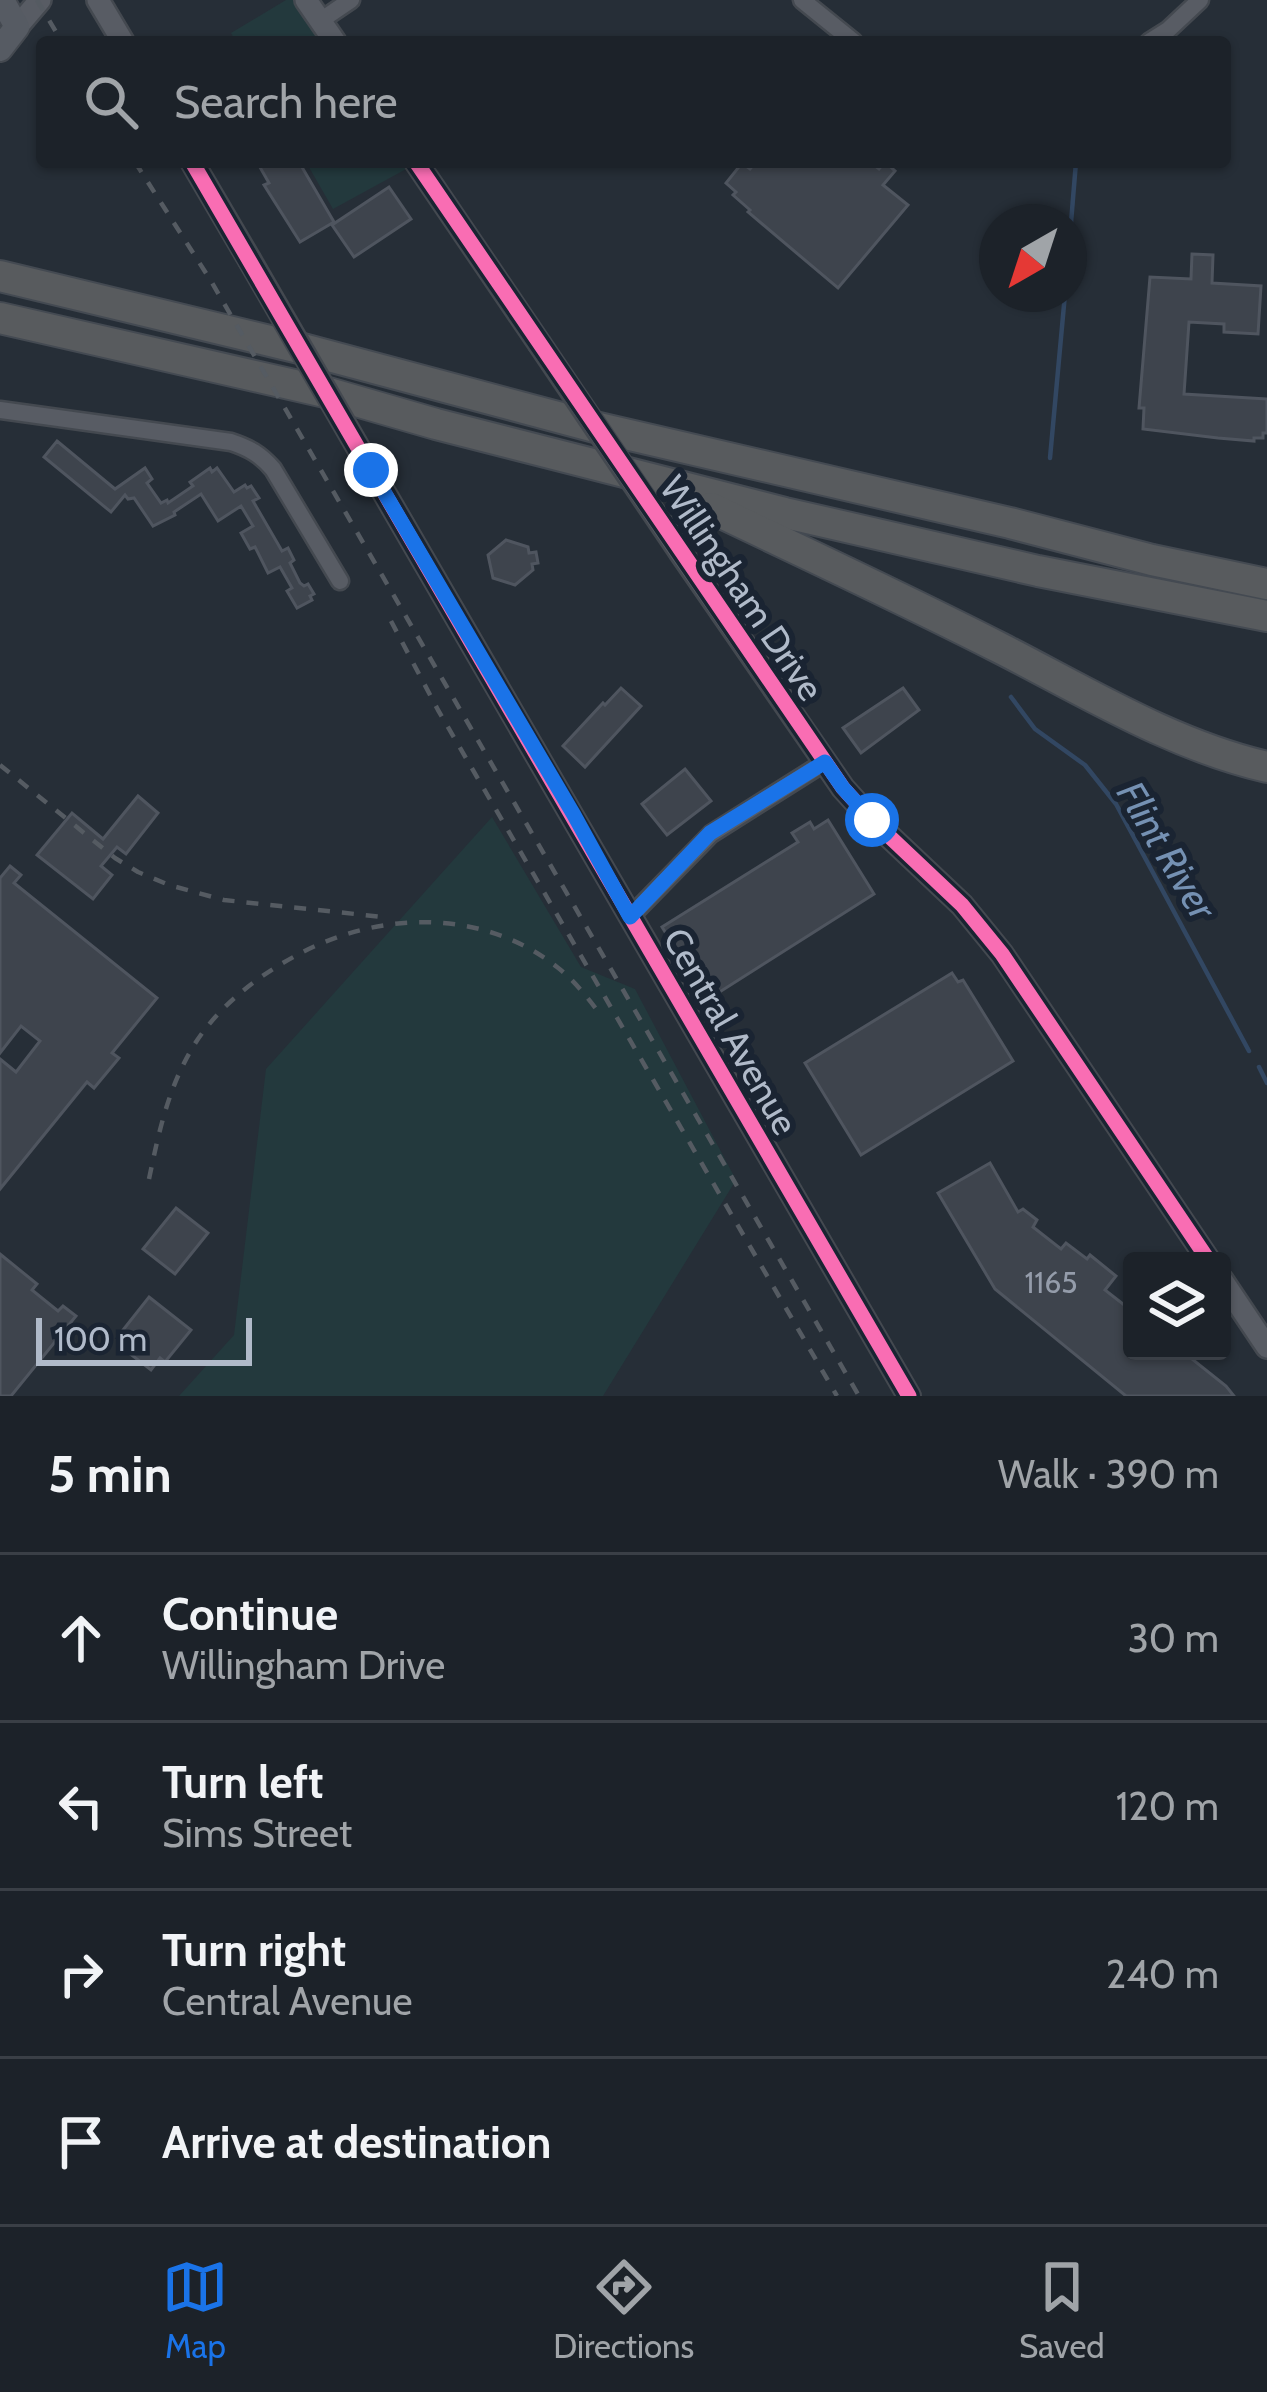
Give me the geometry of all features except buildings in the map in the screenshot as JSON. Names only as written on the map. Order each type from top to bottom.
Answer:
[{"type":"highway","points":[[0,257],[66,290]]},
{"type":"highway","points":[[0,276],[595,427],[1267,584]]},
{"type":"highway","points":[[0,318],[325,392],[651,480],[1015,566],[1267,616]]},
{"type":"highway","points":[[651,480],[958,626],[1157,728],[1267,766]]},
{"type":"highway","points":[[1010,523],[1219,559],[1267,561]]},
{"type":"main road","points":[[0,49],[17,27],[2,0]]},
{"type":"street","points":[[17,27],[40,0]]},
{"type":"street","points":[[98,0],[119,36]]},
{"type":"street","points":[[306,0],[331,36]]},
{"type":"street","points":[[320,21],[351,0]]},
{"type":"street","points":[[1159,36],[1201,0]]},
{"type":"street","points":[[807,2],[847,36]]},
{"type":"street","name":"Central Avenue","points":[[195,168],[909,1396]]},
{"type":"street","name":"Willingham Drive","points":[[420,168],[843,788],[962,905],[1002,953],[1203,1252]]},
{"type":"street","points":[[0,410],[248,448],[273,469],[340,581]]},
{"type":"street","points":[[630,917],[710,833],[825,762]]},
{"type":"street","points":[[1231,1293],[1267,1347]]},
{"type":"green space","points":[[286,0],[296,0],[320,36],[233,36]]},
{"type":"green space","points":[[309,168],[408,168],[333,209]]},
{"type":"green space","points":[[492,817],[581,967],[635,989],[736,1180],[603,1396],[179,1396],[234,1335],[266,1069]]},
{"type":"waterway","name":"Flint River","points":[[1073,204],[1076,168]]},
{"type":"waterway","name":"Flint River","points":[[1050,458],[1063,312]]},
{"type":"waterway","name":"Flint River","points":[[1011,697],[1035,729],[1085,765],[1116,804],[1249,1051]]},
{"type":"waterway","name":"Flint River","points":[[1259,1067],[1267,1083]]},
{"type":"railway","points":[[37,0],[58,36]]},
{"type":"railway","points":[[139,168],[211,281],[859,1396]]},
{"type":"railway","points":[[391,621],[438,710],[837,1396]]},
{"type":"railway","points":[[0,765],[115,858],[169,885],[224,900],[383,917]]},
{"type":"railway","points":[[149,1179],[172,1091],[206,1028],[255,981],[330,940],[396,924],[430,922],[496,934],[557,967],[600,1014]]},
{"type":"cycle path","points":[[195,168],[909,1396]]},
{"type":"cycle path","points":[[420,168],[843,788],[962,905],[1002,954],[1203,1252]]},
{"type":"route","points":[[371,470],[630,917],[710,833],[825,762],[872,820]]}]
